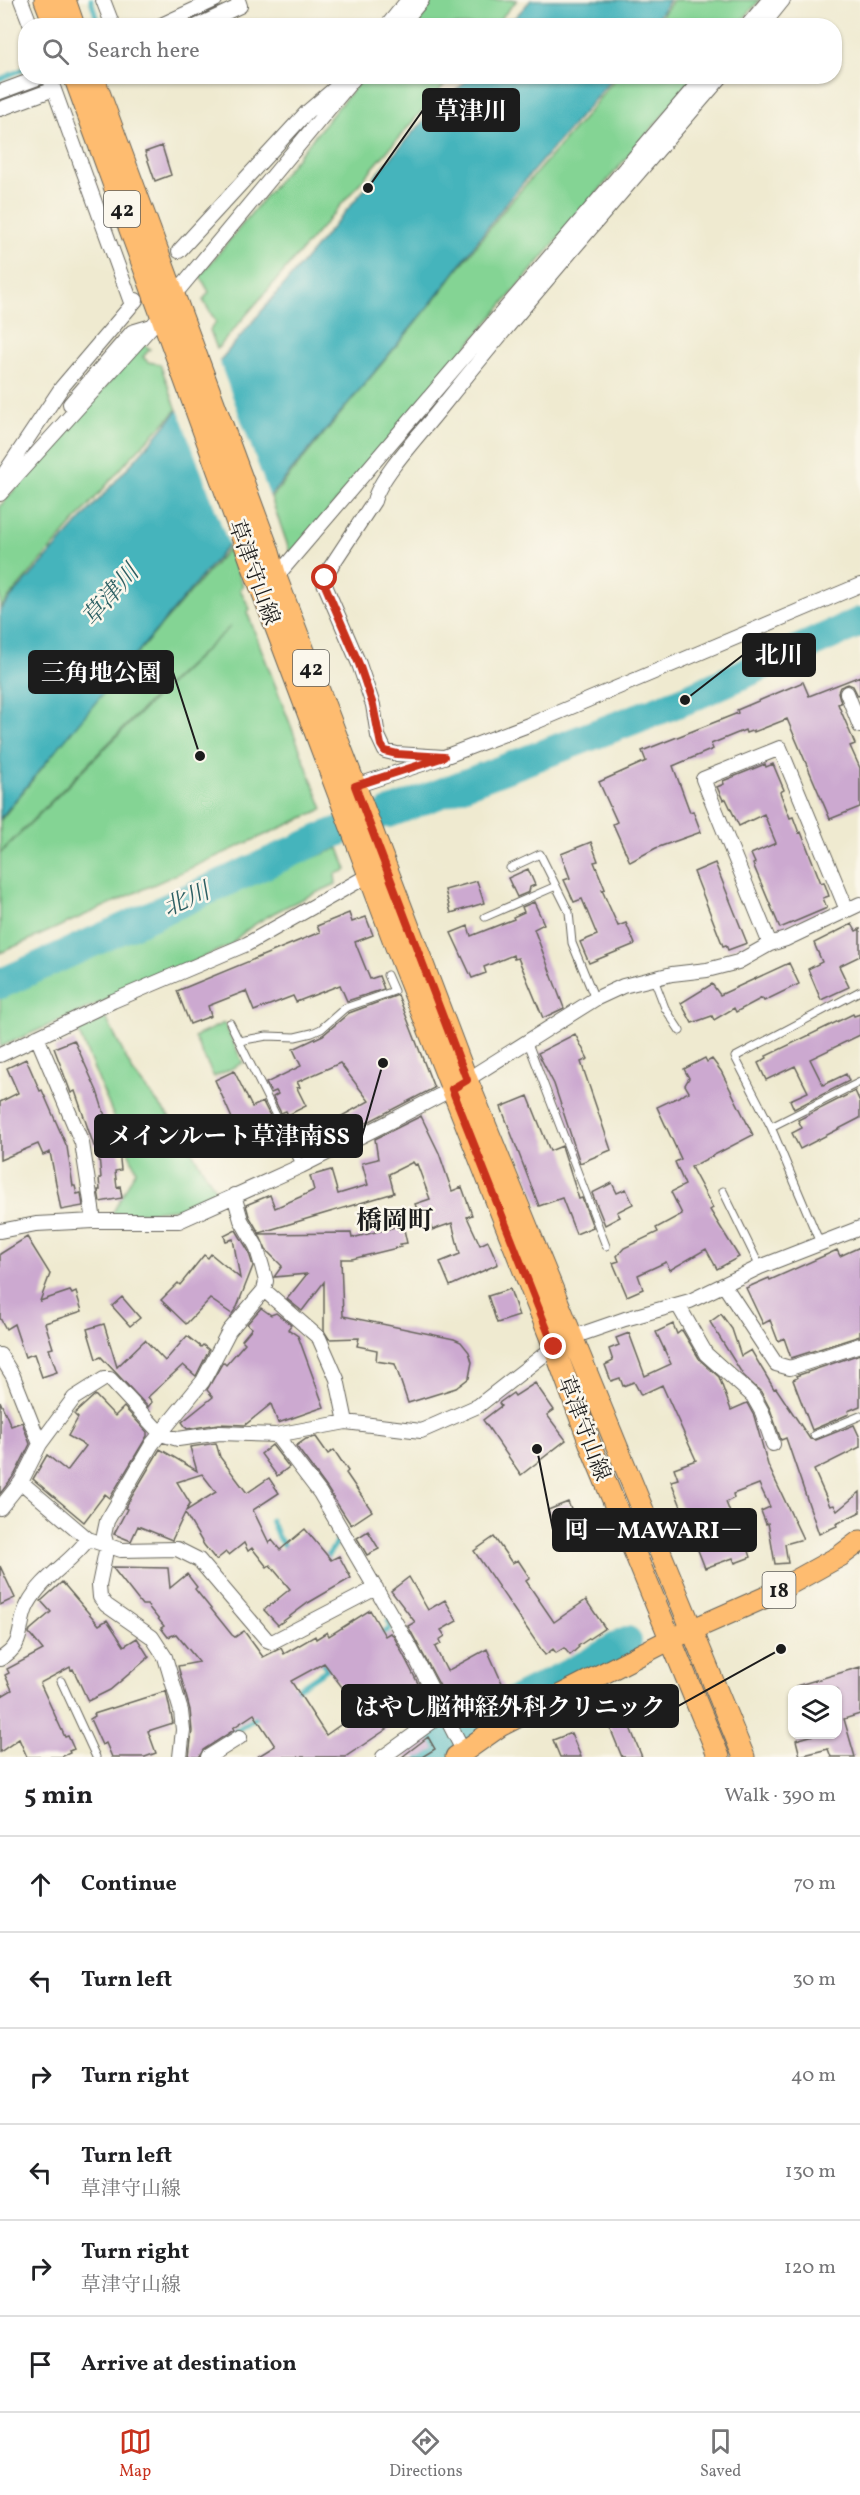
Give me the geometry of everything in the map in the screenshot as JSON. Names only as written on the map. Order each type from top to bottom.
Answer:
[{"type":"main road","points":[[45,0],[52,18]]},
{"type":"main road","points":[[65,0],[71,18]]},
{"type":"main road","name":"草津守山線","points":[[77,84],[157,321],[170,342],[253,567],[347,792]]},
{"type":"main road","name":"草津守山線","points":[[96,84],[268,549],[378,881],[459,1084],[592,1449],[719,1757]]},
{"type":"main road","name":"草津守山線","points":[[459,1084],[573,1337],[744,1757]]},
{"type":"main road","name":"18","points":[[671,1639],[792,1583],[840,1556],[860,1541]]},
{"type":"main road","points":[[459,1754],[500,1726],[671,1639]]},
{"type":"street","points":[[21,0],[28,18]]},
{"type":"street","points":[[103,0],[109,18]]},
{"type":"street","points":[[176,18],[215,0]]},
{"type":"street","points":[[214,18],[240,6],[238,0]]},
{"type":"street","points":[[393,18],[408,0]]},
{"type":"street","points":[[407,18],[422,0]]},
{"type":"street","points":[[754,18],[769,0]]},
{"type":"street","points":[[768,18],[783,0]]},
{"type":"street","points":[[0,92],[22,84]]},
{"type":"street","points":[[2,478],[62,387],[134,302],[52,84]]},
{"type":"street","points":[[173,290],[338,84]]},
{"type":"street","points":[[173,290],[349,84]]},
{"type":"street","points":[[276,577],[697,84]]},
{"type":"street","points":[[444,757],[397,754],[385,751],[381,745],[373,705],[359,664],[324,583],[328,571],[374,501],[377,490],[411,446],[579,242],[715,84]]},
{"type":"street","points":[[179,251],[307,112],[334,89]]},
{"type":"street","points":[[0,109],[46,92]]},
{"type":"street","points":[[2,478],[132,332],[157,321]]},
{"type":"street","points":[[0,494],[157,321]]},
{"type":"street","points":[[397,435],[411,446]]},
{"type":"street","points":[[347,792],[531,723],[860,585]]},
{"type":"street","points":[[847,693],[860,726]]},
{"type":"street","points":[[0,1231],[36,1224],[179,1221],[301,1166],[459,1084],[528,1043],[595,999],[623,986],[738,962],[770,944],[786,939],[854,907],[780,748],[704,779],[770,944]]},
{"type":"street","points":[[0,1055],[113,1001],[247,944],[378,881]]},
{"type":"street","points":[[37,1037],[82,1143],[94,1221]]},
{"type":"street","points":[[180,1757],[183,1730],[181,1711],[165,1657],[152,1637],[106,1605],[100,1597],[99,1585],[107,1546],[104,1535],[107,1521],[152,1444],[203,1381],[229,1331],[264,1290],[266,1281],[256,1246],[241,1220],[234,1195]]},
{"type":"street","points":[[0,1508],[21,1482],[40,1444],[74,1398],[104,1379],[110,1379],[161,1434],[178,1439],[220,1433],[276,1435],[346,1422],[421,1431],[478,1406],[554,1347],[573,1337],[625,1319],[678,1305],[760,1267],[860,1228]]},
{"type":"street","points":[[724,1285],[776,1364],[790,1368],[860,1345]]},
{"type":"street","points":[[264,1290],[319,1338],[337,1380],[346,1422]]},
{"type":"street","points":[[678,1305],[706,1354],[753,1396],[762,1412],[773,1444]]},
{"type":"street","points":[[0,1355],[14,1376],[40,1444]]},
{"type":"street","points":[[276,1435],[320,1493],[376,1588],[444,1713],[459,1754]]},
{"type":"street","points":[[21,1482],[88,1539],[121,1550],[177,1550],[198,1560],[267,1640],[272,1641],[376,1588]]},
{"type":"street","points":[[0,1659],[15,1649],[20,1637],[26,1606],[37,1589],[66,1560],[80,1550],[88,1539]]},
{"type":"street","points":[[383,1757],[444,1713]]},
{"type":"street","points":[[208,1757],[240,1737]]},
{"type":"lane","points":[[510,868],[540,854],[569,912],[572,943],[595,999]]},
{"type":"lane","points":[[484,917],[556,886]]},
{"type":"lane","points":[[239,1041],[267,1036],[295,1037],[321,1029],[345,1008],[394,991],[387,975]]},
{"type":"lane","points":[[654,979],[665,1008],[680,1030]]},
{"type":"lane","points":[[820,1243],[771,1127],[735,1057],[860,991]]},
{"type":"lane","points":[[230,1023],[301,1166]]},
{"type":"lane","points":[[528,1043],[606,1246]]},
{"type":"lane","points":[[771,1127],[860,1082]]},
{"type":"lane","points":[[723,1191],[760,1267]]},
{"type":"lane","points":[[814,1436],[860,1416]]},
{"type":"lane","points":[[61,1681],[96,1757]]},
{"type":"green space","points":[[428,0],[517,0],[501,18],[413,18]]},
{"type":"green space","points":[[673,0],[760,0],[744,18],[660,18]]},
{"type":"green space","points":[[357,84],[445,84],[217,349],[210,330],[216,322],[203,300],[209,292],[200,276]]},
{"type":"green space","points":[[610,84],[689,84],[291,555],[271,498],[433,302],[506,207]]},
{"type":"green space","points":[[143,344],[150,349],[143,357],[148,362],[160,364],[177,410],[130,458],[0,608],[0,506]]},
{"type":"green space","points":[[228,549],[243,586],[240,589],[250,609],[247,612],[323,809],[0,953],[0,854],[150,703],[231,626],[149,702],[0,853],[0,821],[87,711]]},
{"type":"green space","points":[[339,848],[347,870],[335,874],[336,884],[265,918],[240,935],[231,945],[0,1047],[0,991],[280,870]]},
{"type":"green space","points":[[106,1018],[133,1072],[174,1123],[219,1195],[185,1208],[111,1216],[136,1170],[78,1031]]},
{"type":"green space","points":[[224,1023],[243,1063],[214,1077],[194,1037]]},
{"type":"water","points":[[531,0],[670,0],[657,18],[514,18]]},
{"type":"water","points":[[463,84],[607,84],[504,206],[431,303],[378,368],[0,819],[0,610],[158,434],[411,134]]},
{"type":"pier","points":[[218,358],[271,500],[230,548],[177,407]]},
{"type":"building","points":[[162,146],[171,175],[155,181],[145,152]]},
{"type":"building","points":[[860,676],[860,695],[858,696],[853,686],[848,684],[840,687],[838,692],[841,703],[838,704],[855,744],[850,746],[860,768],[860,807],[830,819],[787,719],[754,732],[754,730],[746,733],[745,730],[711,744],[713,749],[673,766],[690,812],[693,811],[701,832],[656,848],[630,862],[613,824],[617,822],[599,782],[646,761],[642,751],[738,713],[737,710],[803,682],[809,696]]},
{"type":"building","points":[[765,764],[766,767],[773,764],[784,790],[780,792],[790,818],[793,817],[799,833],[801,832],[821,883],[824,882],[829,896],[823,898],[827,908],[780,928],[751,854],[776,843],[764,814],[739,826],[726,799],[723,800],[717,787],[724,784],[723,781]]},
{"type":"building","points":[[591,842],[598,861],[594,862],[605,889],[602,890],[618,926],[626,923],[635,944],[589,963],[580,942],[597,935],[582,899],[574,902],[564,880],[570,878],[561,854]]},
{"type":"building","points":[[715,863],[747,943],[728,950],[726,945],[723,946],[694,872]]},
{"type":"building","points":[[528,869],[535,885],[530,887],[529,892],[517,897],[508,878]]},
{"type":"building","points":[[477,881],[484,903],[451,913],[445,890]]},
{"type":"building","points":[[534,902],[544,924],[534,929],[564,1008],[543,1018],[518,958],[514,959],[513,955],[484,967],[486,973],[472,978],[451,933],[468,926],[471,936],[514,919],[513,917],[524,912],[522,907]]},
{"type":"building","points":[[349,913],[352,922],[366,917],[373,935],[355,942],[370,979],[379,976],[384,989],[347,1001],[340,985],[296,1002],[293,996],[254,1011],[246,991],[208,1006],[211,1016],[190,1024],[177,991],[320,932],[317,926]]},
{"type":"building","points":[[852,924],[856,931],[860,929],[860,956],[839,966],[849,987],[821,1000],[808,969],[822,962],[814,943]]},
{"type":"building","points":[[789,963],[799,984],[764,1001],[762,998],[736,1012],[734,1008],[714,1020],[712,1016],[692,1023],[681,1003],[712,984],[720,995]]},
{"type":"building","points":[[398,995],[434,1088],[337,1138],[329,1123],[369,1101],[340,1063],[297,1082],[300,1087],[297,1088],[306,1106],[288,1115],[286,1111],[281,1113],[273,1097],[278,1094],[276,1091],[271,1093],[266,1083],[301,1066],[293,1049],[323,1035],[349,1013]]},
{"type":"building","points":[[853,1014],[854,1016],[860,1014],[860,1035],[810,1059],[823,1085],[846,1074],[849,1081],[794,1109],[790,1100],[808,1092],[795,1066],[766,1080],[758,1063],[767,1058],[766,1056]]},
{"type":"building","points":[[575,1034],[588,1059],[581,1062],[611,1150],[580,1163],[554,1084],[538,1053]]},
{"type":"building","points":[[74,1040],[97,1091],[116,1150],[119,1149],[121,1170],[115,1171],[117,1187],[120,1186],[122,1198],[100,1202],[98,1190],[100,1190],[99,1178],[101,1178],[98,1145],[94,1146],[75,1091],[71,1093],[54,1048]]},
{"type":"building","points":[[705,1058],[707,1062],[712,1059],[721,1071],[753,1135],[691,1167],[713,1208],[710,1210],[739,1257],[717,1269],[706,1249],[670,1270],[666,1262],[638,1275],[643,1289],[627,1296],[613,1263],[619,1261],[617,1256],[624,1248],[658,1232],[656,1228],[682,1214],[671,1192],[685,1185],[675,1162],[681,1159],[657,1107],[689,1092],[685,1085],[689,1078],[684,1069]]},
{"type":"building","points":[[26,1059],[67,1147],[73,1186],[77,1194],[81,1193],[83,1206],[61,1210],[50,1152],[43,1155],[38,1144],[0,1160],[0,1102],[18,1093],[7,1068]]},
{"type":"building","points":[[234,1071],[252,1107],[263,1102],[271,1118],[263,1122],[270,1137],[246,1150],[215,1080]]},
{"type":"building","points":[[855,1091],[860,1102],[860,1118],[800,1149],[792,1133],[802,1128],[798,1120]]},
{"type":"building","points":[[528,1096],[550,1151],[562,1146],[579,1199],[582,1198],[593,1227],[576,1234],[562,1198],[539,1206],[501,1107]]},
{"type":"building","points":[[421,1116],[439,1153],[452,1191],[462,1187],[472,1215],[467,1217],[480,1245],[488,1241],[498,1264],[450,1286],[440,1262],[460,1254],[452,1223],[432,1230],[428,1218],[421,1220],[415,1204],[430,1199],[417,1164],[413,1162],[389,1174],[394,1193],[259,1233],[249,1216],[246,1205],[270,1195],[275,1208],[314,1190],[310,1176],[331,1170],[338,1194],[368,1185],[362,1163],[378,1159],[375,1139]]},
{"type":"building","points":[[612,1183],[617,1193],[626,1189],[633,1204],[617,1212],[620,1217],[605,1225],[592,1193]]},
{"type":"building","points":[[403,1225],[407,1243],[400,1244],[401,1247],[352,1259],[341,1259],[343,1316],[454,1339],[461,1342],[469,1352],[472,1362],[469,1378],[456,1388],[408,1403],[395,1364],[376,1361],[377,1350],[357,1346],[359,1338],[329,1339],[324,1331],[324,1282],[302,1311],[287,1299],[307,1274],[274,1277],[282,1266],[266,1250],[259,1234],[351,1233],[352,1238]]},
{"type":"building","points":[[236,1230],[248,1250],[253,1266],[237,1307],[232,1314],[210,1299],[186,1324],[161,1300],[178,1283],[180,1285],[204,1255],[208,1258],[211,1254],[240,1278],[233,1239],[226,1241],[224,1236]]},
{"type":"building","points":[[27,1237],[50,1274],[40,1301],[70,1291],[72,1294],[76,1292],[82,1311],[45,1323],[53,1348],[49,1349],[57,1372],[42,1377],[34,1354],[25,1357],[14,1324],[6,1329],[0,1318],[0,1254]]},
{"type":"building","points":[[860,1247],[860,1336],[791,1358],[784,1338],[778,1341],[770,1320],[763,1324],[746,1288],[769,1278],[770,1280],[837,1250],[840,1256]]},
{"type":"building","points":[[510,1289],[519,1316],[497,1323],[488,1296]]},
{"type":"building","points":[[122,1297],[140,1318],[130,1326],[112,1306]]},
{"type":"building","points":[[261,1308],[271,1315],[276,1313],[291,1325],[288,1329],[298,1336],[324,1407],[278,1423],[271,1404],[245,1425],[219,1424],[187,1429],[182,1422],[213,1397],[207,1390],[223,1362],[226,1365],[245,1343],[242,1340],[252,1328],[247,1324]]},
{"type":"building","points":[[721,1314],[732,1329],[741,1356],[751,1350],[774,1389],[776,1388],[810,1439],[816,1440],[854,1425],[860,1438],[860,1447],[814,1470],[830,1506],[834,1505],[837,1511],[860,1492],[860,1512],[819,1534],[786,1438],[781,1440],[761,1392],[743,1375],[710,1322]]},
{"type":"building","points":[[104,1324],[117,1367],[145,1340],[165,1361],[187,1336],[209,1350],[196,1376],[183,1365],[148,1397],[152,1402],[148,1407],[101,1357],[96,1359],[87,1329]]},
{"type":"building","points":[[673,1324],[677,1334],[682,1330],[700,1360],[719,1377],[731,1410],[747,1403],[754,1416],[768,1465],[803,1539],[785,1544],[788,1563],[775,1564],[768,1523],[766,1524],[761,1511],[770,1507],[759,1484],[733,1494],[734,1498],[726,1502],[740,1539],[744,1537],[751,1557],[735,1563],[733,1558],[705,1568],[671,1481],[678,1479],[674,1468],[696,1460],[662,1385],[641,1395],[634,1382],[623,1386],[620,1378],[611,1381],[605,1365],[613,1361],[609,1349],[619,1345],[616,1338],[629,1333],[645,1376],[671,1364],[656,1332]]},
{"type":"building","points":[[860,1354],[860,1406],[848,1411],[849,1414],[812,1430],[793,1380],[797,1378],[796,1376]]},
{"type":"building","points":[[535,1383],[554,1410],[547,1415],[566,1440],[521,1475],[483,1420],[501,1406],[499,1403],[513,1393],[515,1396]]},
{"type":"building","points":[[95,1395],[115,1416],[124,1407],[147,1432],[147,1436],[110,1498],[105,1494],[84,1522],[33,1479],[47,1455],[67,1471],[86,1446],[68,1436],[78,1418],[74,1414]]},
{"type":"building","points":[[0,1401],[11,1426],[22,1422],[30,1444],[15,1474],[0,1494]]},
{"type":"building","points":[[316,1437],[328,1454],[334,1450],[348,1471],[346,1473],[372,1511],[351,1525],[296,1446],[306,1439]]},
{"type":"building","points":[[216,1443],[220,1457],[247,1493],[269,1478],[279,1493],[253,1510],[269,1543],[272,1540],[280,1550],[305,1529],[331,1560],[339,1556],[351,1578],[308,1603],[278,1625],[264,1610],[290,1589],[270,1565],[267,1567],[252,1548],[248,1551],[244,1543],[229,1555],[226,1552],[216,1560],[185,1513],[172,1540],[138,1526],[131,1541],[114,1534],[127,1509],[125,1508],[160,1449],[197,1471],[190,1447]],"holes":[[[202,1474],[216,1492],[186,1511],[190,1503],[177,1482]]]},
{"type":"building","points":[[272,1445],[289,1467],[277,1476],[261,1454]]},
{"type":"building","points":[[568,1502],[572,1512],[574,1511],[584,1538],[561,1547],[548,1510]]},
{"type":"building","points":[[368,1531],[379,1549],[367,1555],[357,1538]]},
{"type":"building","points":[[494,1537],[512,1563],[518,1560],[530,1578],[526,1581],[554,1622],[586,1600],[605,1628],[578,1646],[570,1655],[564,1648],[556,1653],[553,1649],[545,1655],[474,1551]]},
{"type":"building","points":[[0,1566],[15,1598],[0,1605]]},
{"type":"building","points":[[112,1567],[168,1568],[170,1588],[187,1574],[197,1587],[195,1589],[232,1635],[235,1637],[244,1631],[263,1657],[281,1648],[284,1654],[315,1636],[316,1639],[327,1632],[329,1636],[370,1610],[385,1636],[390,1633],[393,1635],[426,1699],[391,1723],[393,1725],[345,1757],[257,1757],[275,1746],[254,1714],[203,1750],[199,1757],[189,1757],[192,1731],[190,1710],[178,1666],[199,1662],[176,1634],[168,1637],[161,1628],[164,1626],[147,1605],[142,1605]],"holes":[[[324,1663],[360,1711],[326,1735],[291,1681]]]},
{"type":"building","points":[[409,1577],[428,1610],[445,1600],[457,1621],[441,1630],[445,1636],[439,1640],[441,1644],[435,1647],[447,1671],[487,1649],[506,1692],[456,1716],[408,1626],[415,1622],[391,1591]]},
{"type":"building","points":[[62,1582],[99,1625],[107,1620],[124,1646],[137,1638],[149,1657],[110,1690],[88,1701],[70,1667],[40,1683],[65,1737],[68,1736],[74,1749],[69,1751],[70,1753],[61,1757],[27,1757],[19,1739],[0,1752],[0,1697],[12,1690],[5,1675],[9,1673],[7,1669],[43,1650],[29,1633],[51,1612],[41,1601]]},
{"type":"building","points":[[860,1667],[860,1714],[844,1719],[855,1757],[831,1757],[828,1749],[800,1756],[796,1740],[842,1739],[842,1685],[799,1685]]},
{"type":"building","points":[[166,1691],[173,1723],[148,1731],[156,1753],[145,1757],[112,1757],[106,1743],[102,1745],[90,1719],[95,1716],[94,1714]]},
{"type":"building","points":[[623,1711],[642,1757],[622,1757],[606,1718]]},
{"type":"building","points":[[571,1733],[581,1757],[560,1757],[553,1740]]},
{"type":"building","points":[[428,1737],[435,1749],[422,1757],[402,1757]]},
{"type":"waterway","points":[[91,0],[97,18]]},
{"type":"waterway","points":[[0,79],[18,71]]},
{"type":"waterway","name":"北川","points":[[389,813],[685,700],[860,622]]},
{"type":"waterway","name":"北川","points":[[0,984],[329,835],[374,818]]},
{"type":"waterway","points":[[271,1520],[278,1537],[288,1550]]},
{"type":"waterway","points":[[324,1561],[337,1542],[345,1546]]},
{"type":"waterway","points":[[377,1636],[390,1629],[388,1621]]},
{"type":"waterway","points":[[432,1757],[451,1735],[471,1723],[588,1664],[627,1641]]},
{"type":"waterway","points":[[291,1693],[327,1669],[323,1662],[328,1659]]},
{"type":"waterway","points":[[224,1739],[261,1714]]},
{"type":"place","name":"草津川","points":[[368,188]]},
{"type":"place","name":"北川","points":[[685,700]]},
{"type":"place","name":"三角地公園","points":[[200,756]]},
{"type":"place","name":"メインルート草津南SS","points":[[383,1063]]},
{"type":"place","name":"囘 －MAWARI－","points":[[537,1449]]},
{"type":"place","name":"はやし脳神経外科クリニック","points":[[781,1649]]},
{"type":"district","name":"橋岡町","points":[[395,1220]]},
{"type":"route","points":[[325,578],[324,583],[359,664],[373,705],[381,745],[385,751],[397,754],[444,757],[355,786],[467,1080],[452,1089],[554,1347]]}]
